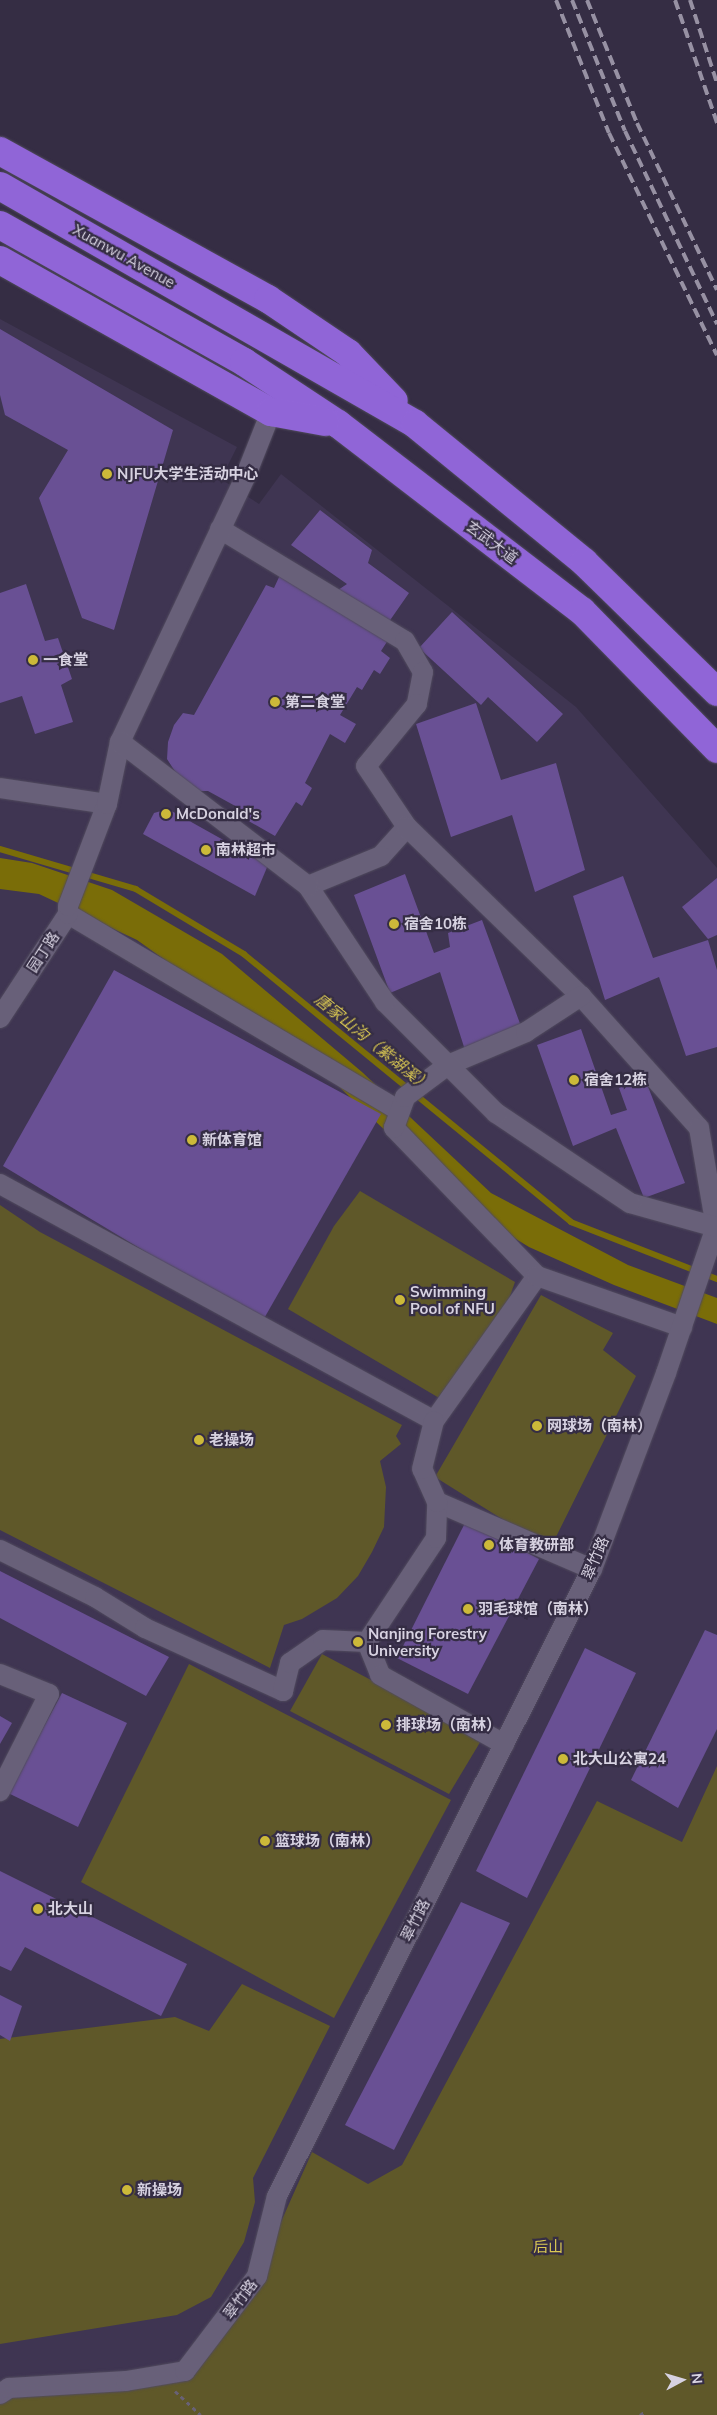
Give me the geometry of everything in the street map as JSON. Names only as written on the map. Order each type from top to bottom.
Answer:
[{"type":"highway","points":[[0,151],[268,299],[348,354],[416,424],[584,562],[717,692]]},
{"type":"highway","name":"Xuanwu Avenue","points":[[0,186],[416,424]]},
{"type":"highway","name":"玄武大道","points":[[0,225],[244,362],[338,424],[582,611],[717,749]]},
{"type":"highway","points":[[0,260],[271,412],[338,424]]},
{"type":"lane","name":"园丁路","points":[[0,1018],[68,914],[68,906],[76,883],[107,804],[120,742],[246,475],[271,412]]},
{"type":"lane","points":[[120,742],[308,886],[385,1002],[496,1113],[630,1203],[716,1227],[699,1128],[581,996],[407,827],[366,766],[417,704],[423,672],[405,641],[220,529]]},
{"type":"lane","points":[[0,788],[107,804]]},
{"type":"lane","points":[[308,886],[381,856],[407,827]]},
{"type":"lane","points":[[68,914],[403,1104]]},
{"type":"lane","points":[[581,996],[526,1032],[448,1065],[422,1084],[403,1104],[394,1128],[537,1276],[682,1328]]},
{"type":"lane","points":[[0,1184],[434,1421]]},
{"type":"lane","name":"翠竹路","points":[[0,2394],[9,2388],[126,2381],[185,2371],[258,2276],[277,2196],[592,1569],[682,1328],[716,1227]]},
{"type":"lane","points":[[367,1642],[436,1538],[437,1502],[422,1469],[434,1421],[537,1276]]},
{"type":"lane","points":[[437,1502],[592,1569]]},
{"type":"lane","points":[[0,1550],[94,1597],[145,1628],[283,1691],[290,1663],[323,1640],[367,1642]]},
{"type":"lane","points":[[367,1642],[380,1675],[504,1744]]},
{"type":"lane","points":[[0,1674],[49,1694],[0,1791]]},
{"type":"path","points":[[158,2376],[202,2415]]},
{"type":"path","points":[[640,2415],[646,2410]]},
{"type":"shaded area","name":"Nanjing Forestry University","points":[[0,319],[237,447],[221,479],[259,504],[281,474],[576,707],[717,868],[717,2415],[0,2415]]},
{"type":"shaded area","points":[[0,858],[32,863],[112,890],[222,954],[362,1072],[491,1193],[628,1265],[717,1298],[717,1324],[614,1285],[529,1247],[471,1212],[333,1081],[137,940],[39,894],[0,889]]},
{"type":"green space","name":"Swimming Pool of NFU","points":[[360,1191],[515,1282],[504,1313],[446,1402],[288,1309],[334,1226]]},
{"type":"green space","name":"老操场","points":[[0,1205],[40,1232],[402,1425],[396,1436],[401,1444],[380,1461],[386,1487],[384,1527],[372,1552],[358,1576],[337,1598],[302,1619],[284,1625],[270,1668],[0,1530]]},
{"type":"green space","name":"网球场（南林）","points":[[541,1295],[613,1333],[603,1350],[636,1376],[550,1549],[435,1477]]},
{"type":"green space","name":"排球场（南林）","points":[[322,1654],[482,1739],[449,1794],[290,1711]]},
{"type":"green space","name":"篮球场（南林）","points":[[189,1664],[451,1800],[334,2018],[81,1882]]},
{"type":"green space","name":"后山","points":[[717,1766],[717,2415],[0,2415],[0,2394],[185,2371],[257,2276],[312,2152],[368,2184],[402,2165],[597,1801],[682,1842]]},
{"type":"green space","name":"新操场","points":[[242,1984],[330,2026],[253,2178],[255,2202],[244,2242],[211,2297],[177,2315],[0,2344],[0,2039],[175,2017],[209,2031]]},
{"type":"building","name":"NJFU大学生活动中心","points":[[0,329],[173,430],[114,630],[82,618],[39,498],[68,450],[5,415],[0,395]]},
{"type":"building","points":[[320,510],[372,550],[368,563],[409,593],[386,626],[338,590],[347,584],[291,545]]},
{"type":"building","name":"第二食堂","points":[[280,575],[390,637],[381,651],[390,658],[380,674],[374,670],[362,690],[357,687],[340,715],[356,724],[345,743],[330,734],[305,783],[312,788],[302,806],[296,802],[275,836],[245,819],[248,813],[208,791],[197,791],[176,773],[167,759],[168,742],[174,725],[183,713],[194,715],[266,585],[274,588]]},
{"type":"building","name":"一食堂","points":[[26,584],[45,641],[58,638],[72,679],[61,685],[73,722],[35,734],[22,696],[0,703],[0,593]]},
{"type":"building","points":[[452,612],[563,714],[537,742],[488,697],[481,705],[419,648]]},
{"type":"building","points":[[476,703],[501,780],[556,763],[585,870],[535,892],[512,815],[451,837],[416,724]]},
{"type":"building","name":"南林超市","points":[[168,809],[268,865],[255,896],[143,834],[154,813]]},
{"type":"building","points":[[405,874],[434,953],[450,947],[448,933],[482,920],[522,1029],[465,1050],[440,972],[390,993],[354,895]]},
{"type":"building","points":[[623,876],[653,958],[708,940],[717,970],[717,1047],[686,1056],[659,977],[605,1000],[573,896]]},
{"type":"building","points":[[717,878],[717,935],[708,939],[682,907]]},
{"type":"building","name":"新体育馆","points":[[114,970],[381,1114],[262,1322],[3,1166]]},
{"type":"building","points":[[581,1029],[611,1115],[627,1110],[619,1088],[644,1076],[685,1183],[644,1198],[616,1128],[573,1146],[537,1045]]},
{"type":"building","name":"羽毛球馆（南林）","points":[[466,1521],[539,1559],[468,1694],[397,1658]]},
{"type":"building","points":[[0,1571],[169,1657],[146,1696],[0,1618]]},
{"type":"building","name":"北大山公寓24","points":[[705,1630],[717,1635],[717,1729],[678,1808],[631,1780]]},
{"type":"building","name":"北大山公寓24","points":[[585,1648],[636,1673],[527,1898],[476,1871]]},
{"type":"building","points":[[62,1693],[127,1723],[78,1827],[8,1793]]},
{"type":"building","points":[[0,1716],[12,1723],[0,1744]]},
{"type":"building","name":"北大山","points":[[0,1871],[187,1964],[161,2016],[25,1947],[11,1971],[0,1966]]},
{"type":"building","points":[[461,1902],[510,1923],[394,2150],[345,2125]]},
{"type":"building","points":[[0,1995],[22,2006],[10,2041],[0,2035]]},
{"type":"waterway","name":"唐家山沟（紫湖溪）","points":[[0,849],[136,889],[244,954],[571,1222],[717,1279]]},
{"type":"railway","points":[[556,0],[609,133],[717,355]]},
{"type":"railway","points":[[572,0],[625,131],[717,324]]},
{"type":"railway","points":[[587,0],[637,123],[717,290]]},
{"type":"railway","points":[[675,0],[717,123]]},
{"type":"railway","points":[[690,0],[717,83]]},
{"type":"place","name":"NJFU大学生活动中心","points":[[107,474]]},
{"type":"place","name":"一食堂","points":[[33,660]]},
{"type":"place","name":"第二食堂","points":[[275,702]]},
{"type":"place","name":"McDonald's","points":[[166,814]]},
{"type":"place","name":"南林超市","points":[[206,850]]},
{"type":"place","name":"宿舍10栋","points":[[394,924]]},
{"type":"place","name":"宿舍12栋","points":[[574,1080]]},
{"type":"place","name":"新体育馆","points":[[192,1140]]},
{"type":"place","name":"Swimming Pool of NFU","points":[[400,1300]]},
{"type":"place","name":"网球场（南林）","points":[[537,1426]]},
{"type":"place","name":"老操场","points":[[199,1440]]},
{"type":"place","name":"体育教研部","points":[[489,1545]]},
{"type":"place","name":"羽毛球馆（南林）","points":[[468,1609]]},
{"type":"place","name":"Nanjing Forestry University","points":[[358,1642]]},
{"type":"place","name":"排球场（南林）","points":[[386,1725]]},
{"type":"place","name":"北大山公寓24","points":[[563,1759]]},
{"type":"place","name":"篮球场（南林）","points":[[265,1841]]},
{"type":"place","name":"北大山","points":[[38,1909]]},
{"type":"place","name":"新操场","points":[[127,2190]]}]
